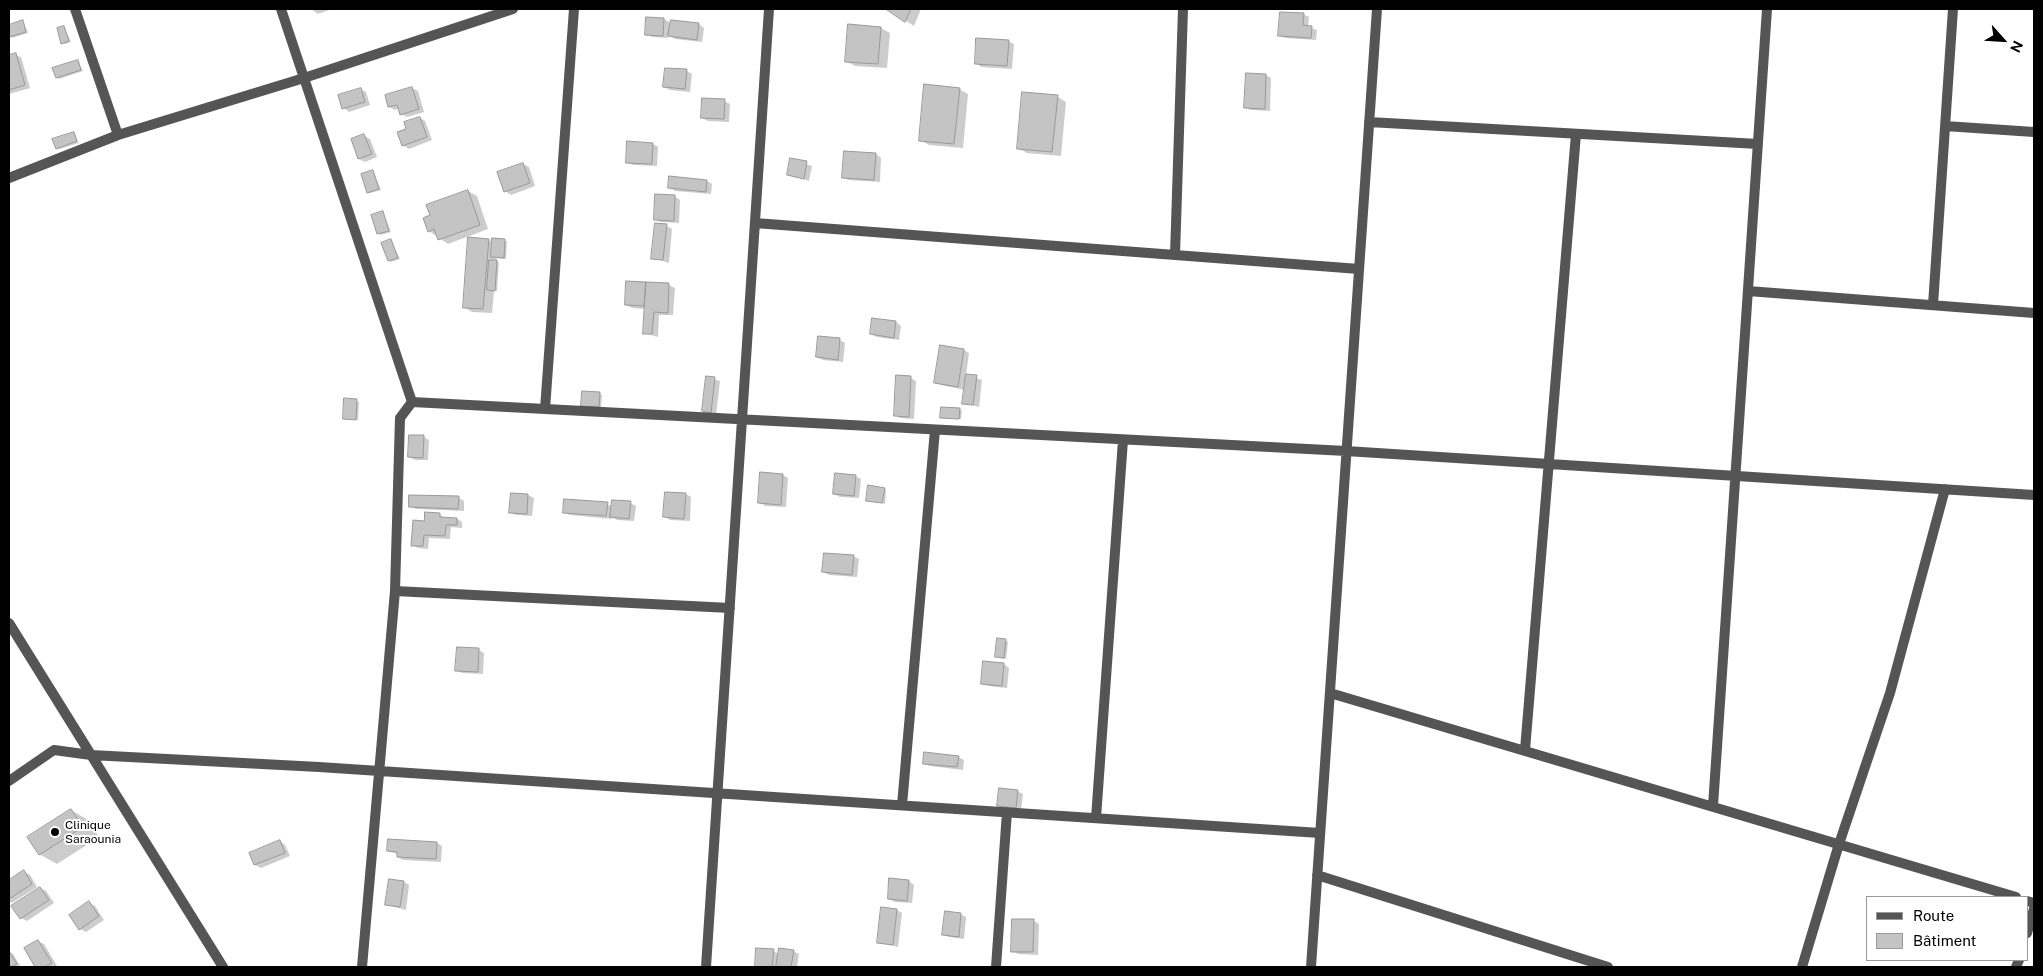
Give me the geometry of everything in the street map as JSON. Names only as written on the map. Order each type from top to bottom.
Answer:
[{"type":"street","points":[[75,9],[118,135]]},
{"type":"street","points":[[281,9],[412,402]]},
{"type":"street","points":[[9,178],[118,135],[304,78],[514,9]]},
{"type":"street","points":[[546,409],[574,9]]},
{"type":"street","points":[[706,967],[769,9]]},
{"type":"street","points":[[1175,255],[1183,9]]},
{"type":"street","points":[[1311,967],[1377,9]]},
{"type":"street","points":[[1714,806],[1767,9]]},
{"type":"street","points":[[1933,306],[1953,9]]},
{"type":"street","points":[[1369,122],[1758,144]]},
{"type":"street","points":[[1945,126],[2034,132]]},
{"type":"street","points":[[1525,750],[1576,134]]},
{"type":"street","points":[[755,223],[1359,269]]},
{"type":"street","points":[[1748,292],[2034,313]]},
{"type":"street","points":[[412,402],[1346,451],[2034,495]]},
{"type":"street","points":[[362,967],[395,591],[400,418],[412,402]]},
{"type":"street","points":[[902,805],[935,430]]},
{"type":"street","points":[[1096,818],[1123,440]]},
{"type":"street","points":[[1802,967],[1839,844],[1890,694],[1945,489]]},
{"type":"street","points":[[395,591],[730,608]]},
{"type":"street","points":[[9,623],[223,967]]},
{"type":"street","points":[[1330,693],[2013,896]]},
{"type":"street","points":[[9,781],[54,750],[91,755],[379,771],[1320,833]]},
{"type":"street","points":[[996,967],[1007,812]]},
{"type":"street","points":[[1317,875],[1608,967]]},
{"type":"street","points":[[2028,930],[2034,909]]},
{"type":"building","points":[[886,9],[911,9],[905,22]]},
{"type":"building","points":[[1280,12],[1304,13],[1303,25],[1312,26],[1311,38],[1278,36]]},
{"type":"building","points":[[646,17],[664,18],[663,36],[645,35]]},
{"type":"building","points":[[23,20],[26,32],[9,37],[9,25]]},
{"type":"building","points":[[671,20],[699,23],[697,40],[668,36]]},
{"type":"building","points":[[848,24],[881,27],[878,64],[845,62]]},
{"type":"building","points":[[64,26],[69,41],[61,44],[57,28]]},
{"type":"building","points":[[976,38],[1009,40],[1007,66],[975,64]]},
{"type":"building","points":[[16,53],[25,85],[9,90],[9,55]]},
{"type":"building","points":[[78,60],[81,70],[56,78],[52,68]]},
{"type":"building","points":[[665,68],[687,69],[685,89],[663,87]]},
{"type":"building","points":[[1246,73],[1266,74],[1265,109],[1244,108]]},
{"type":"building","points":[[924,84],[960,88],[954,144],[919,141]]},
{"type":"building","points":[[412,87],[419,109],[400,115],[397,105],[388,107],[385,95]]},
{"type":"building","points":[[361,88],[365,102],[342,109],[338,95]]},
{"type":"building","points":[[1022,92],[1058,95],[1052,152],[1017,149]]},
{"type":"building","points":[[702,98],[725,99],[724,119],[701,118]]},
{"type":"building","points":[[420,117],[427,137],[402,146],[397,132],[406,129],[404,122]]},
{"type":"building","points":[[74,132],[77,141],[56,149],[52,139]]},
{"type":"building","points":[[364,134],[372,154],[358,159],[351,139]]},
{"type":"building","points":[[627,141],[653,143],[652,164],[626,163]]},
{"type":"building","points":[[844,151],[876,153],[874,180],[842,178]]},
{"type":"building","points":[[790,158],[807,161],[804,179],[787,175]]},
{"type":"building","points":[[523,163],[530,183],[504,192],[497,172]]},
{"type":"building","points":[[373,170],[379,189],[367,193],[361,174]]},
{"type":"building","points":[[669,176],[707,180],[706,192],[668,188]]},
{"type":"building","points":[[468,190],[480,225],[438,240],[434,229],[428,232],[423,218],[430,215],[426,205]]},
{"type":"building","points":[[655,194],[675,195],[674,221],[654,220]]},
{"type":"building","points":[[383,211],[389,231],[377,234],[371,215]]},
{"type":"building","points":[[655,223],[667,224],[663,260],[651,259]]},
{"type":"building","points":[[468,237],[489,239],[483,309],[463,308]]},
{"type":"building","points":[[492,238],[505,239],[504,258],[491,257]]},
{"type":"building","points":[[391,239],[398,258],[388,261],[381,243]]},
{"type":"building","points":[[489,260],[497,260],[495,291],[487,290]]},
{"type":"building","points":[[626,281],[646,282],[644,306],[625,305]]},
{"type":"building","points":[[646,282],[669,283],[668,313],[654,312],[652,334],[643,334]]},
{"type":"building","points":[[872,318],[896,321],[894,338],[870,334]]},
{"type":"building","points":[[818,336],[840,338],[838,360],[816,357]]},
{"type":"building","points":[[940,345],[964,349],[958,387],[934,383]]},
{"type":"building","points":[[966,374],[977,375],[973,405],[962,404]]},
{"type":"building","points":[[896,375],[911,376],[909,417],[894,416]]},
{"type":"building","points":[[706,376],[715,377],[711,413],[702,411]]},
{"type":"building","points":[[582,391],[600,392],[599,407],[581,406]]},
{"type":"building","points":[[344,398],[357,399],[356,420],[343,419]]},
{"type":"building","points":[[941,407],[960,408],[959,419],[940,418]]},
{"type":"building","points":[[409,435],[424,435],[423,458],[408,457]]},
{"type":"building","points":[[760,472],[783,474],[781,505],[758,503]]},
{"type":"building","points":[[835,473],[856,475],[854,496],[833,494]]},
{"type":"building","points":[[868,485],[885,488],[882,503],[866,501]]},
{"type":"building","points":[[665,492],[686,493],[684,519],[663,517]]},
{"type":"building","points":[[511,493],[528,494],[527,514],[509,513]]},
{"type":"building","points":[[409,495],[459,496],[458,509],[409,507]]},
{"type":"building","points":[[564,499],[608,502],[606,516],[563,513]]},
{"type":"building","points":[[612,500],[631,501],[629,519],[610,517]]},
{"type":"building","points":[[425,512],[440,513],[440,517],[457,518],[457,525],[446,525],[445,536],[424,535],[423,546],[411,546],[413,520],[424,521]]},
{"type":"building","points":[[824,553],[854,555],[852,575],[822,572]]},
{"type":"building","points":[[997,638],[1006,639],[1004,658],[995,657]]},
{"type":"building","points":[[457,647],[479,648],[478,672],[455,671]]},
{"type":"building","points":[[983,661],[1004,663],[1002,686],[981,684]]},
{"type":"building","points":[[924,752],[959,756],[957,767],[923,764]]},
{"type":"building","points":[[999,788],[1018,790],[1016,808],[997,806]]},
{"type":"building","name":"Clinique Saraounia","points":[[71,809],[83,827],[39,855],[27,837]]},
{"type":"building","points":[[388,839],[437,842],[436,859],[397,857],[397,852],[387,851]]},
{"type":"building","points":[[280,840],[285,853],[254,865],[249,853]]},
{"type":"building","points":[[24,870],[32,884],[9,899],[9,880]]},
{"type":"building","points":[[889,878],[909,880],[907,901],[888,899]]},
{"type":"building","points":[[389,879],[404,881],[400,907],[385,905]]},
{"type":"building","points":[[40,887],[49,900],[20,919],[11,906]]},
{"type":"building","points":[[89,901],[99,916],[79,930],[69,915]]},
{"type":"building","points":[[881,907],[897,909],[893,945],[877,943]]},
{"type":"building","points":[[945,911],[961,913],[959,937],[942,935]]},
{"type":"building","points":[[1012,919],[1034,919],[1033,952],[1011,952]]},
{"type":"building","points":[[38,940],[52,963],[45,967],[35,967],[24,948]]},
{"type":"building","points":[[756,948],[774,949],[772,967],[755,967]]},
{"type":"building","points":[[779,948],[794,950],[791,967],[776,967]]},
{"type":"building","points":[[9,951],[17,964],[11,967],[9,967]]},
{"type":"place","name":"Clinique Saraounia","points":[[55,832]]}]
